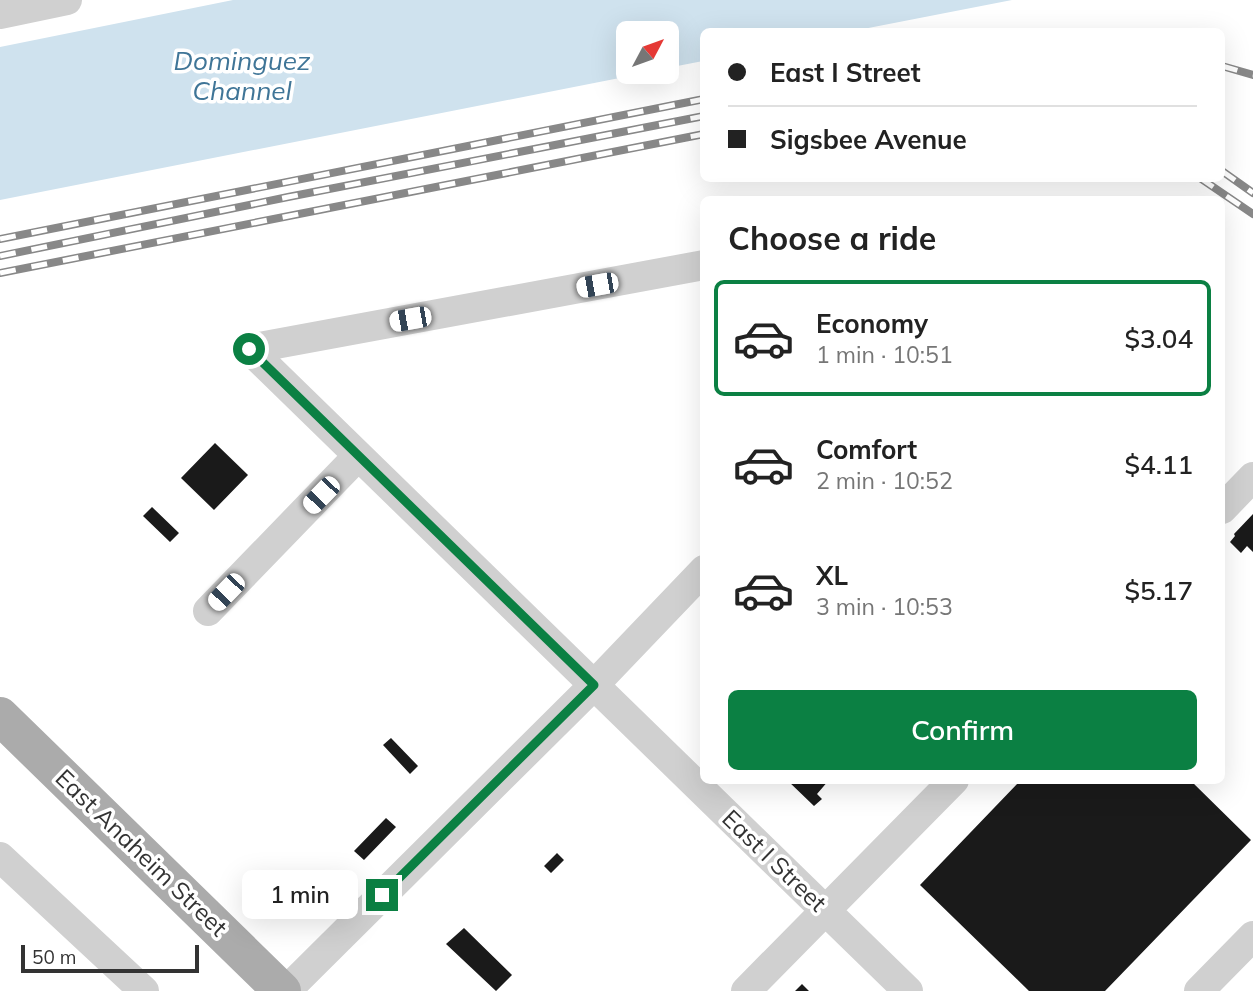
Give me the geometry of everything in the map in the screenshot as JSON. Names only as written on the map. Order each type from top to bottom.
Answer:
[{"type":"main road","name":"East Anaheim Street","points":[[0,716],[284,991]]},
{"type":"street","points":[[0,14],[67,0]]},
{"type":"street","name":"East I Street","points":[[700,266],[249,349],[908,991]]},
{"type":"street","points":[[208,611],[358,456]]},
{"type":"street","points":[[1225,506],[1253,477]]},
{"type":"street","points":[[284,991],[594,685],[700,574]]},
{"type":"street","points":[[746,991],[950,784]]},
{"type":"street","points":[[0,857],[144,991]]},
{"type":"street","points":[[1199,991],[1253,936]]},
{"type":"water","name":"Dominguez Channel","points":[[233,0],[1012,0],[868,28],[700,28],[700,62],[679,66],[679,21],[616,21],[616,79],[0,200],[0,47]]},
{"type":"building","points":[[215,443],[248,475],[214,510],[181,478]]},
{"type":"building","points":[[152,507],[179,533],[170,542],[143,516]]},
{"type":"building","points":[[1253,514],[1253,552],[1247,546],[1241,553],[1230,542]]},
{"type":"building","points":[[391,738],[418,766],[410,774],[383,745]]},
{"type":"building","points":[[791,784],[826,784],[817,794],[822,799],[814,806]]},
{"type":"building","points":[[1017,784],[1194,784],[1251,840],[1105,991],[1029,991],[920,885]]},
{"type":"building","points":[[386,818],[396,827],[364,860],[354,851]]},
{"type":"building","points":[[557,853],[564,860],[551,873],[544,866]]},
{"type":"building","points":[[464,928],[512,975],[496,991],[446,944]]},
{"type":"building","points":[[802,984],[809,991],[795,991]]},
{"type":"railway","points":[[1225,67],[1253,75]]},
{"type":"railway","points":[[0,239],[700,100]]},
{"type":"railway","points":[[0,256],[700,117]]},
{"type":"railway","points":[[0,273],[700,135]]},
{"type":"railway","points":[[1225,173],[1253,193]]},
{"type":"railway","points":[[1206,182],[1253,214]]},
{"type":"route","points":[[249,349],[594,685],[382,895]]}]
